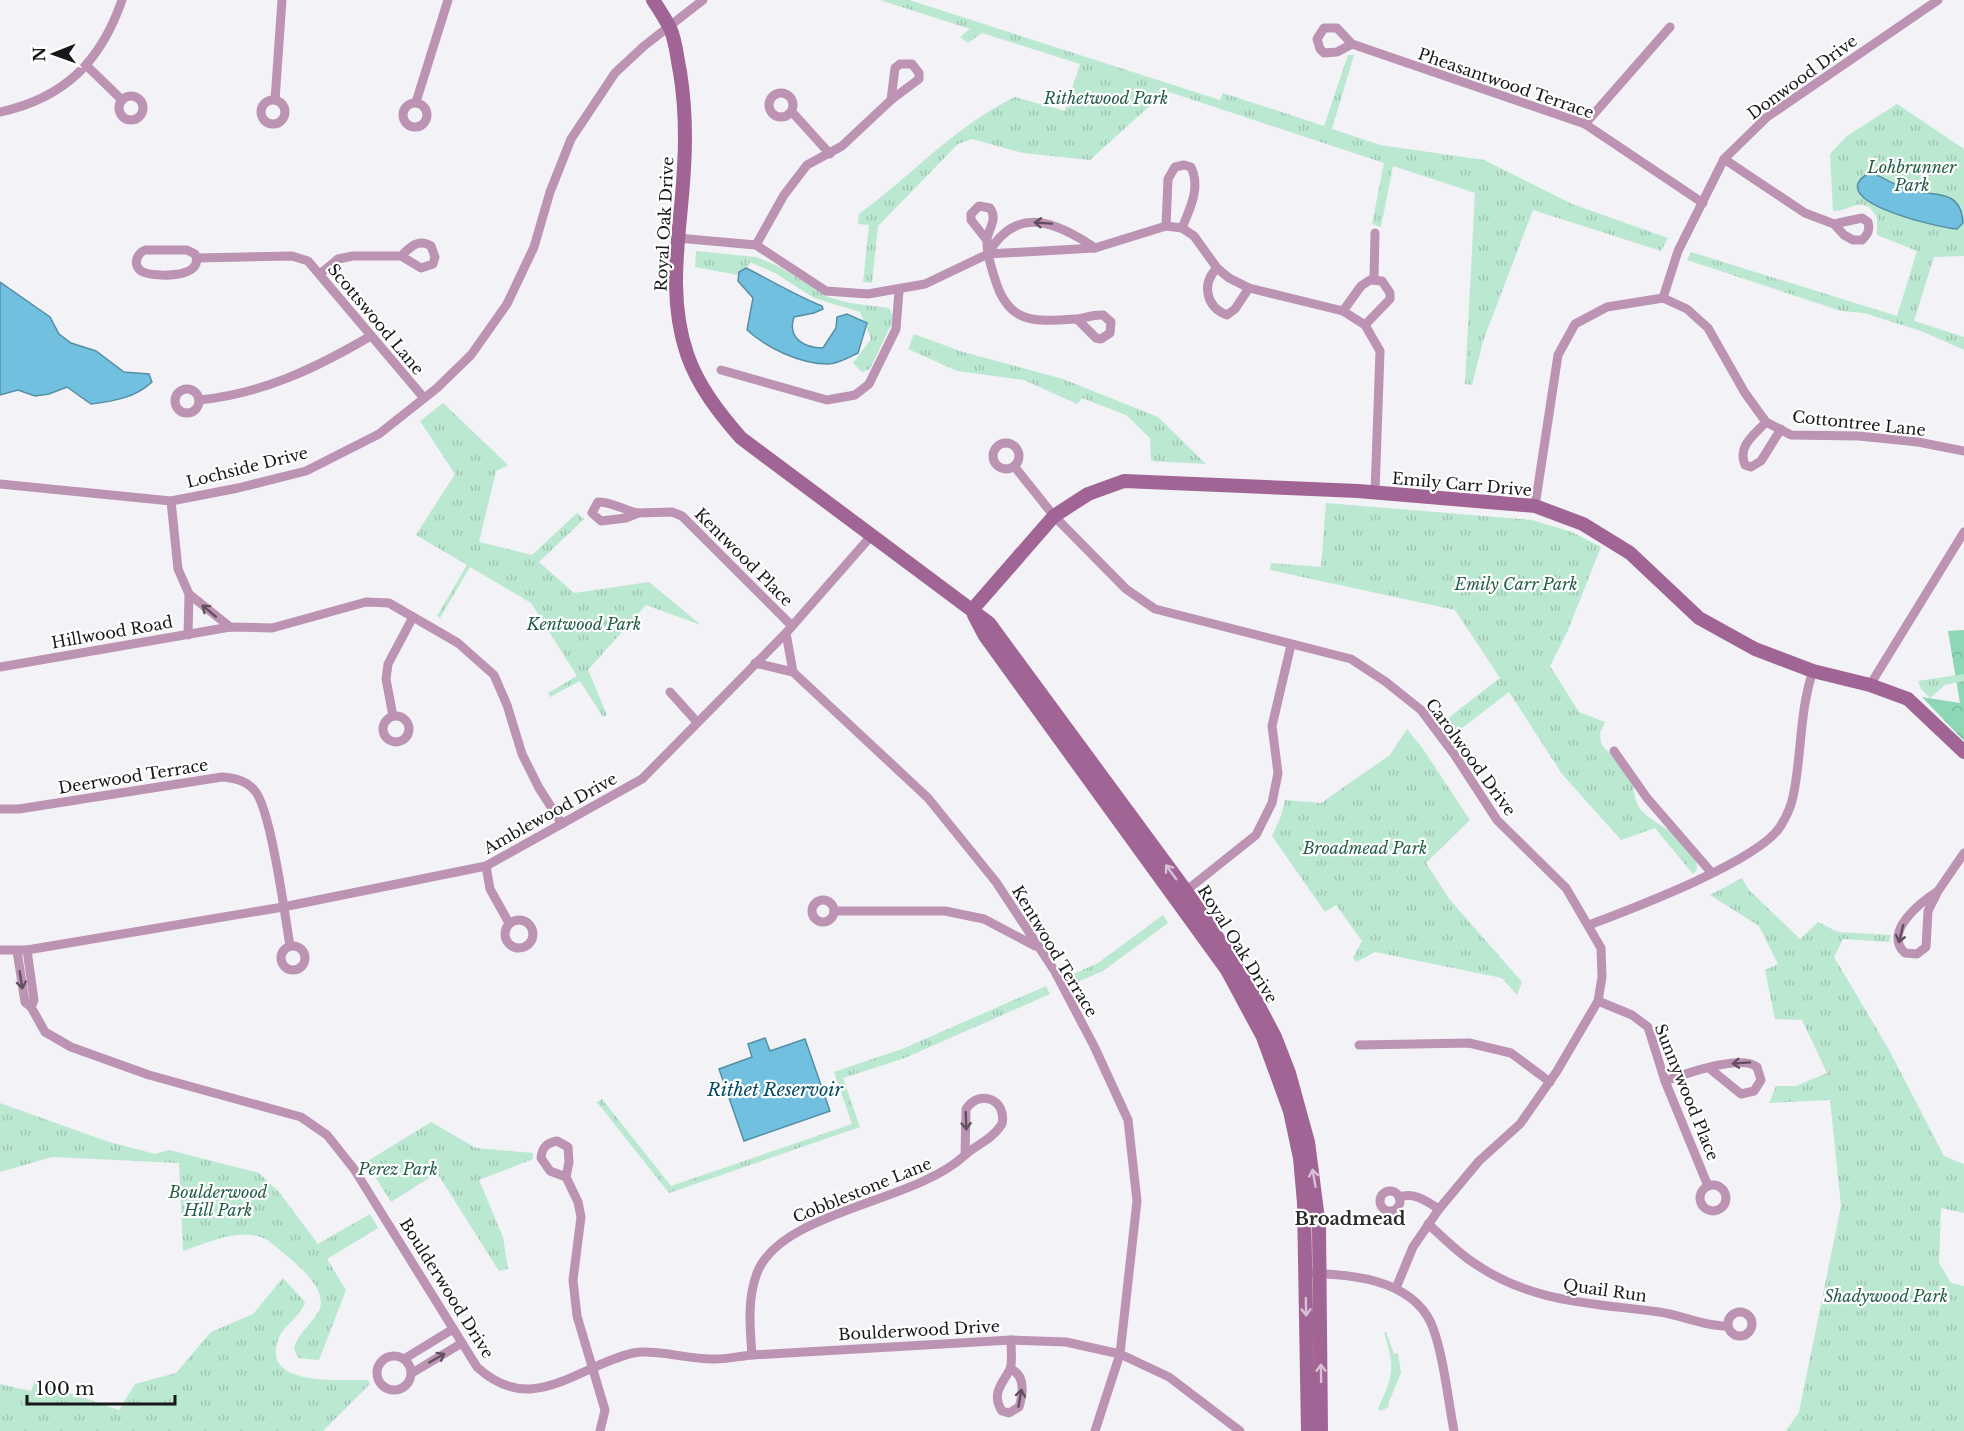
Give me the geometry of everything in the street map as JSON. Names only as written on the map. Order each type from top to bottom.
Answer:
[{"type":"main road","name":"Royal Oak Drive","points":[[653,0],[670,28],[684,100],[684,168],[676,238],[675,291],[679,324],[687,354],[696,374],[721,415],[741,438],[972,610],[985,636],[1181,895],[1227,970],[1263,1037],[1277,1073],[1290,1111],[1300,1158],[1312,1273],[1322,1431]]},
{"type":"main road","name":"Emily Carr Drive","points":[[972,610],[1054,516],[1088,494],[1124,481],[1375,492],[1535,506],[1583,524],[1630,553],[1699,618],[1755,649],[1813,670],[1870,685],[1908,699],[1964,752]]},
{"type":"main road","name":"Royal Oak Drive","points":[[1308,1431],[1312,1273]]},
{"type":"street","points":[[0,112],[34,102],[51,93],[87,66],[107,37],[122,0]]},
{"type":"street","points":[[275,100],[282,0]]},
{"type":"street","points":[[416,102],[448,0]]},
{"type":"street","name":"Lochside Drive","points":[[0,484],[171,501],[238,488],[306,471],[379,434],[424,398],[471,355],[507,304],[534,248],[550,192],[571,139],[615,73],[644,46],[704,0]]},
{"type":"street","name":"Donwood Drive","points":[[1663,298],[1678,251],[1724,159],[1767,117],[1938,0]]},
{"type":"street","points":[[1585,124],[1670,27]]},
{"type":"street","name":"Pheasantwood Terrace","points":[[1352,44],[1585,124],[1704,203]]},
{"type":"street","points":[[756,244],[797,176],[807,165],[842,146],[891,100],[919,79],[919,73],[912,64],[900,64],[893,73],[891,100]]},
{"type":"street","points":[[87,66],[122,100]]},
{"type":"street","points":[[792,112],[830,154]]},
{"type":"street","points":[[1724,159],[1805,213],[1834,224]]},
{"type":"street","points":[[1166,226],[1168,179],[1175,167],[1184,165],[1191,167],[1195,176],[1195,194],[1182,228]]},
{"type":"street","points":[[988,254],[995,241],[1014,227],[1029,222],[1046,221],[1057,225],[1095,248]]},
{"type":"street","points":[[676,238],[756,244],[826,291],[868,294],[899,291],[953,273],[988,254],[1095,248],[1166,226],[1182,228],[1194,236],[1217,268],[1229,279],[1250,288],[1343,311],[1365,325],[1380,351],[1375,492]]},
{"type":"street","points":[[1374,279],[1375,233]]},
{"type":"street","points":[[986,239],[999,293],[1008,309],[1029,319],[1077,319]]},
{"type":"street","name":"Scottswood Lane","points":[[197,258],[195,268],[187,273],[145,273],[137,266],[136,261],[137,256],[145,250],[187,250],[197,258],[292,256],[308,261],[369,337],[424,398]]},
{"type":"street","points":[[320,274],[338,259],[401,256]]},
{"type":"street","points":[[1217,268],[1210,274],[1207,287],[1210,303],[1217,311],[1227,315],[1235,309],[1250,288]]},
{"type":"street","points":[[1343,311],[1361,286],[1374,279],[1382,281],[1387,286],[1390,299],[1365,325]]},
{"type":"street","points":[[721,370],[827,400],[855,395],[869,384],[896,329],[899,291]]},
{"type":"street","points":[[1535,506],[1558,355],[1575,324],[1607,307],[1663,298]]},
{"type":"street","name":"Cottontree Lane","points":[[1663,298],[1687,309],[1708,328],[1745,393],[1766,422],[1791,435],[1859,436],[1918,442],[1964,451]]},
{"type":"street","points":[[199,400],[240,393],[293,378],[319,367],[369,337]]},
{"type":"street","points":[[1766,422],[1744,445],[1741,456],[1745,465],[1751,467],[1761,461],[1781,429]]},
{"type":"street","name":"Carolwood Drive","points":[[1014,466],[1054,516],[1126,589],[1155,609],[1351,659],[1386,682],[1421,710],[1454,754],[1497,820],[1566,888],[1601,948],[1602,976],[1598,1001],[1550,1082],[1520,1124],[1479,1161],[1439,1209],[1413,1247],[1396,1288]]},
{"type":"street","points":[[171,501],[178,569],[189,594],[188,635]]},
{"type":"street","name":"Kentwood Place","points":[[638,513],[672,512],[682,516],[789,629]]},
{"type":"street","points":[[1870,685],[1964,532]]},
{"type":"street","name":"Amblewood Drive","points":[[0,950],[27,950],[283,907],[486,866],[642,778],[789,629],[872,535]]},
{"type":"street","points":[[189,594],[230,627]]},
{"type":"street","name":"Hillwood Road","points":[[0,667],[230,627],[272,628],[378,601],[389,603],[458,643],[494,675],[507,705],[522,754],[539,788],[562,824]]},
{"type":"street","points":[[393,716],[386,679],[388,664],[413,617]]},
{"type":"street","points":[[789,629],[793,672]]},
{"type":"street","points":[[1181,895],[1256,835],[1272,803],[1278,773],[1272,726],[1290,645]]},
{"type":"street","name":"Kentwood Terrace","points":[[755,663],[793,672],[928,798],[996,882],[1036,946],[1054,970],[1094,1046],[1128,1120],[1137,1201],[1120,1354],[1095,1431]]},
{"type":"street","points":[[1589,925],[1646,903],[1711,872],[1758,847],[1780,828],[1792,799],[1804,698],[1813,670]]},
{"type":"street","points":[[670,692],[697,722]]},
{"type":"street","points":[[1614,751],[1647,798],[1711,872]]},
{"type":"street","name":"Deerwood Terrace","points":[[0,809],[18,809],[222,777],[240,779],[255,791],[266,815],[290,946]]},
{"type":"street","points":[[1938,891],[1905,918],[1898,937],[1901,949],[1905,953],[1917,954],[1926,947],[1928,911],[1938,891],[1964,853]]},
{"type":"street","points":[[486,866],[490,889],[509,923]]},
{"type":"street","points":[[834,910],[945,911],[984,919],[1036,946]]},
{"type":"street","points":[[27,950],[34,1000],[31,1007]]},
{"type":"street","name":"Boulderwood Drive","points":[[16,951],[25,1002],[31,1007],[45,1032],[71,1047],[149,1075],[301,1117],[327,1135],[354,1169],[477,1367],[502,1386],[534,1389],[634,1353],[713,1360],[752,1355],[1047,1339],[1120,1354],[1168,1377],[1240,1431]]},
{"type":"street","name":"Sunnywood Place","points":[[1598,1001],[1632,1015],[1648,1027],[1665,1081],[1708,1186]]},
{"type":"street","points":[[1359,1045],[1468,1043],[1511,1053],[1550,1082]]},
{"type":"street","points":[[1665,1081],[1709,1068],[1745,1060],[1757,1066],[1761,1080],[1754,1091],[1741,1094],[1709,1068]]},
{"type":"street","name":"Cobblestone Lane","points":[[752,1355],[750,1318],[753,1286],[758,1272],[774,1248],[795,1233],[931,1179],[957,1164],[964,1155],[975,1150],[1002,1124],[1002,1111],[994,1101],[988,1098],[975,1100],[966,1109],[964,1155]]},
{"type":"street","points":[[566,1177],[578,1202],[581,1217],[573,1280],[576,1316],[605,1410],[600,1431]]},
{"type":"street","points":[[1399,1197],[1408,1194],[1417,1196],[1439,1209]]},
{"type":"street","name":"Quail Run","points":[[1428,1224],[1473,1263],[1540,1295],[1575,1304],[1671,1314],[1717,1326],[1726,1326]]},
{"type":"street","points":[[1312,1273],[1336,1274],[1396,1288],[1420,1307],[1431,1324],[1454,1431]]},
{"type":"street","points":[[404,1359],[453,1329]]},
{"type":"street","points":[[1011,1340],[1011,1369]]},
{"type":"street","points":[[412,1373],[462,1343]]},
{"type":"street","points":[[393,1356],[404,1359],[412,1373],[411,1379],[403,1388],[391,1390],[381,1384],[377,1372],[382,1361],[393,1356]]},
{"type":"green space","name":"Rithetwood Park","points":[[880,0],[909,0],[1220,100],[1223,93],[1324,126],[1348,55],[1354,55],[1332,129],[1380,145],[1484,160],[1572,204],[1668,238],[1661,251],[1533,210],[1483,341],[1472,385],[1465,384],[1475,193],[1393,166],[1381,227],[1372,224],[1384,163],[1166,91],[1090,160],[1023,153],[972,139],[958,144],[878,226],[872,283],[863,282],[869,225],[858,224],[859,214],[953,136],[1015,97],[1065,111],[1080,64],[982,33],[968,43],[960,37],[970,29]]},
{"type":"green space","name":"Lohbrunner Park","points":[[1897,104],[1964,149],[1964,256],[1934,257],[1914,321],[1964,337],[1964,350],[1921,331],[1864,313],[1841,311],[1687,260],[1691,252],[1897,316],[1917,251],[1877,235],[1877,218],[1867,206],[1856,205],[1833,211],[1830,154],[1847,136]]},
{"type":"green space","points":[[696,251],[756,257],[780,267],[828,297],[850,303],[889,308],[893,316],[892,323],[870,369],[862,372],[853,363],[871,339],[860,312],[814,298],[775,273],[750,262],[743,276],[695,267]]},
{"type":"green space","points":[[914,334],[963,352],[1063,379],[1158,417],[1206,464],[1151,461],[1150,438],[1126,415],[1082,398],[1077,404],[1024,380],[957,371],[908,349]]},
{"type":"green space","name":"Kentwood Park","points":[[443,403],[508,465],[496,471],[479,542],[532,555],[577,513],[584,519],[539,562],[574,593],[649,582],[701,625],[646,605],[588,670],[607,715],[603,717],[580,681],[550,697],[548,693],[577,676],[531,603],[470,567],[440,618],[437,616],[467,565],[416,535],[455,474],[420,421]]},
{"type":"green space","name":"Emily Carr Park","points":[[1326,503],[1532,520],[1572,532],[1601,547],[1568,630],[1550,666],[1579,712],[1605,722],[1600,733],[1601,743],[1627,768],[1632,778],[1635,798],[1643,812],[1686,844],[1693,852],[1697,861],[1696,871],[1693,874],[1655,828],[1621,840],[1562,774],[1509,692],[1449,738],[1439,725],[1500,678],[1455,610],[1270,570],[1271,563],[1321,567]]},
{"type":"green space","points":[[1964,630],[1964,741],[1922,697],[1960,703],[1948,631]]},
{"type":"green space","points":[[1964,674],[1964,681],[1945,685],[1930,698],[1921,689],[1918,681]]},
{"type":"green space","name":"Broadmead Park","points":[[1407,729],[1470,820],[1426,863],[1450,900],[1522,982],[1517,995],[1502,978],[1375,952],[1356,962],[1353,958],[1362,941],[1336,905],[1325,912],[1272,836],[1285,800],[1321,803],[1390,755]]},
{"type":"green space","name":"Shadywood Park","points":[[1742,878],[1749,890],[1800,939],[1818,922],[1838,932],[1891,935],[1889,942],[1843,939],[1834,957],[1888,1048],[1944,1156],[1964,1164],[1964,1213],[1941,1208],[1939,1263],[1951,1283],[1964,1286],[1964,1431],[1786,1431],[1799,1412],[1841,1206],[1830,1100],[1769,1103],[1776,1086],[1796,1086],[1827,1073],[1802,1020],[1775,1019],[1765,970],[1778,964],[1759,926],[1710,895]]},
{"type":"green space","points":[[1163,915],[1168,923],[1103,971],[1075,983],[1071,975],[1098,963]]},
{"type":"green space","points":[[1046,986],[1050,994],[905,1058],[843,1078],[860,1127],[669,1193],[597,1102],[602,1099],[671,1186],[852,1124],[834,1072],[902,1049]]},
{"type":"green space","name":"Boulderwood Hill Park","points":[[0,1103],[106,1141],[155,1154],[169,1150],[259,1173],[279,1192],[318,1244],[370,1214],[378,1228],[327,1259],[346,1290],[319,1360],[298,1358],[294,1349],[300,1335],[317,1314],[321,1304],[319,1294],[306,1274],[269,1241],[259,1236],[237,1235],[183,1251],[179,1163],[52,1157],[0,1172]]},
{"type":"green space","name":"Perez Park","points":[[431,1122],[476,1148],[533,1153],[533,1159],[479,1180],[503,1237],[508,1269],[499,1271],[437,1173],[391,1202],[366,1162]]},
{"type":"green space","points":[[419,1149],[429,1171],[391,1188],[381,1165]]},
{"type":"green space","points":[[283,1278],[305,1302],[278,1340],[276,1355],[281,1366],[307,1378],[368,1380],[370,1384],[323,1431],[0,1431],[0,1384],[31,1391],[35,1381],[119,1410],[135,1384],[176,1373],[211,1332],[253,1314]]},
{"type":"green space","points":[[1386,1332],[1394,1354],[1398,1353],[1401,1373],[1388,1404],[1389,1407],[1380,1411],[1378,1408],[1387,1388],[1391,1371],[1390,1355],[1384,1333]]},
{"type":"water","points":[[1871,172],[1905,188],[1951,199],[1961,212],[1963,223],[1957,229],[1929,224],[1887,211],[1870,202],[1859,193],[1858,182]]},
{"type":"water","points":[[746,268],[822,306],[823,309],[814,313],[794,317],[793,331],[804,344],[823,348],[836,328],[837,317],[847,314],[867,323],[858,353],[836,363],[817,363],[784,354],[755,337],[747,330],[753,298],[738,281],[739,272]]},
{"type":"water","points":[[0,282],[50,317],[59,334],[71,343],[96,351],[124,372],[149,374],[152,382],[131,395],[91,404],[67,387],[49,394],[35,396],[18,390],[0,395]]},
{"type":"water","name":"Rithet Reservoir","points":[[765,1038],[770,1051],[805,1039],[830,1111],[744,1141],[719,1069],[752,1057],[748,1044]]},
{"type":"district","name":"Broadmead","points":[[1350,1219]]}]
